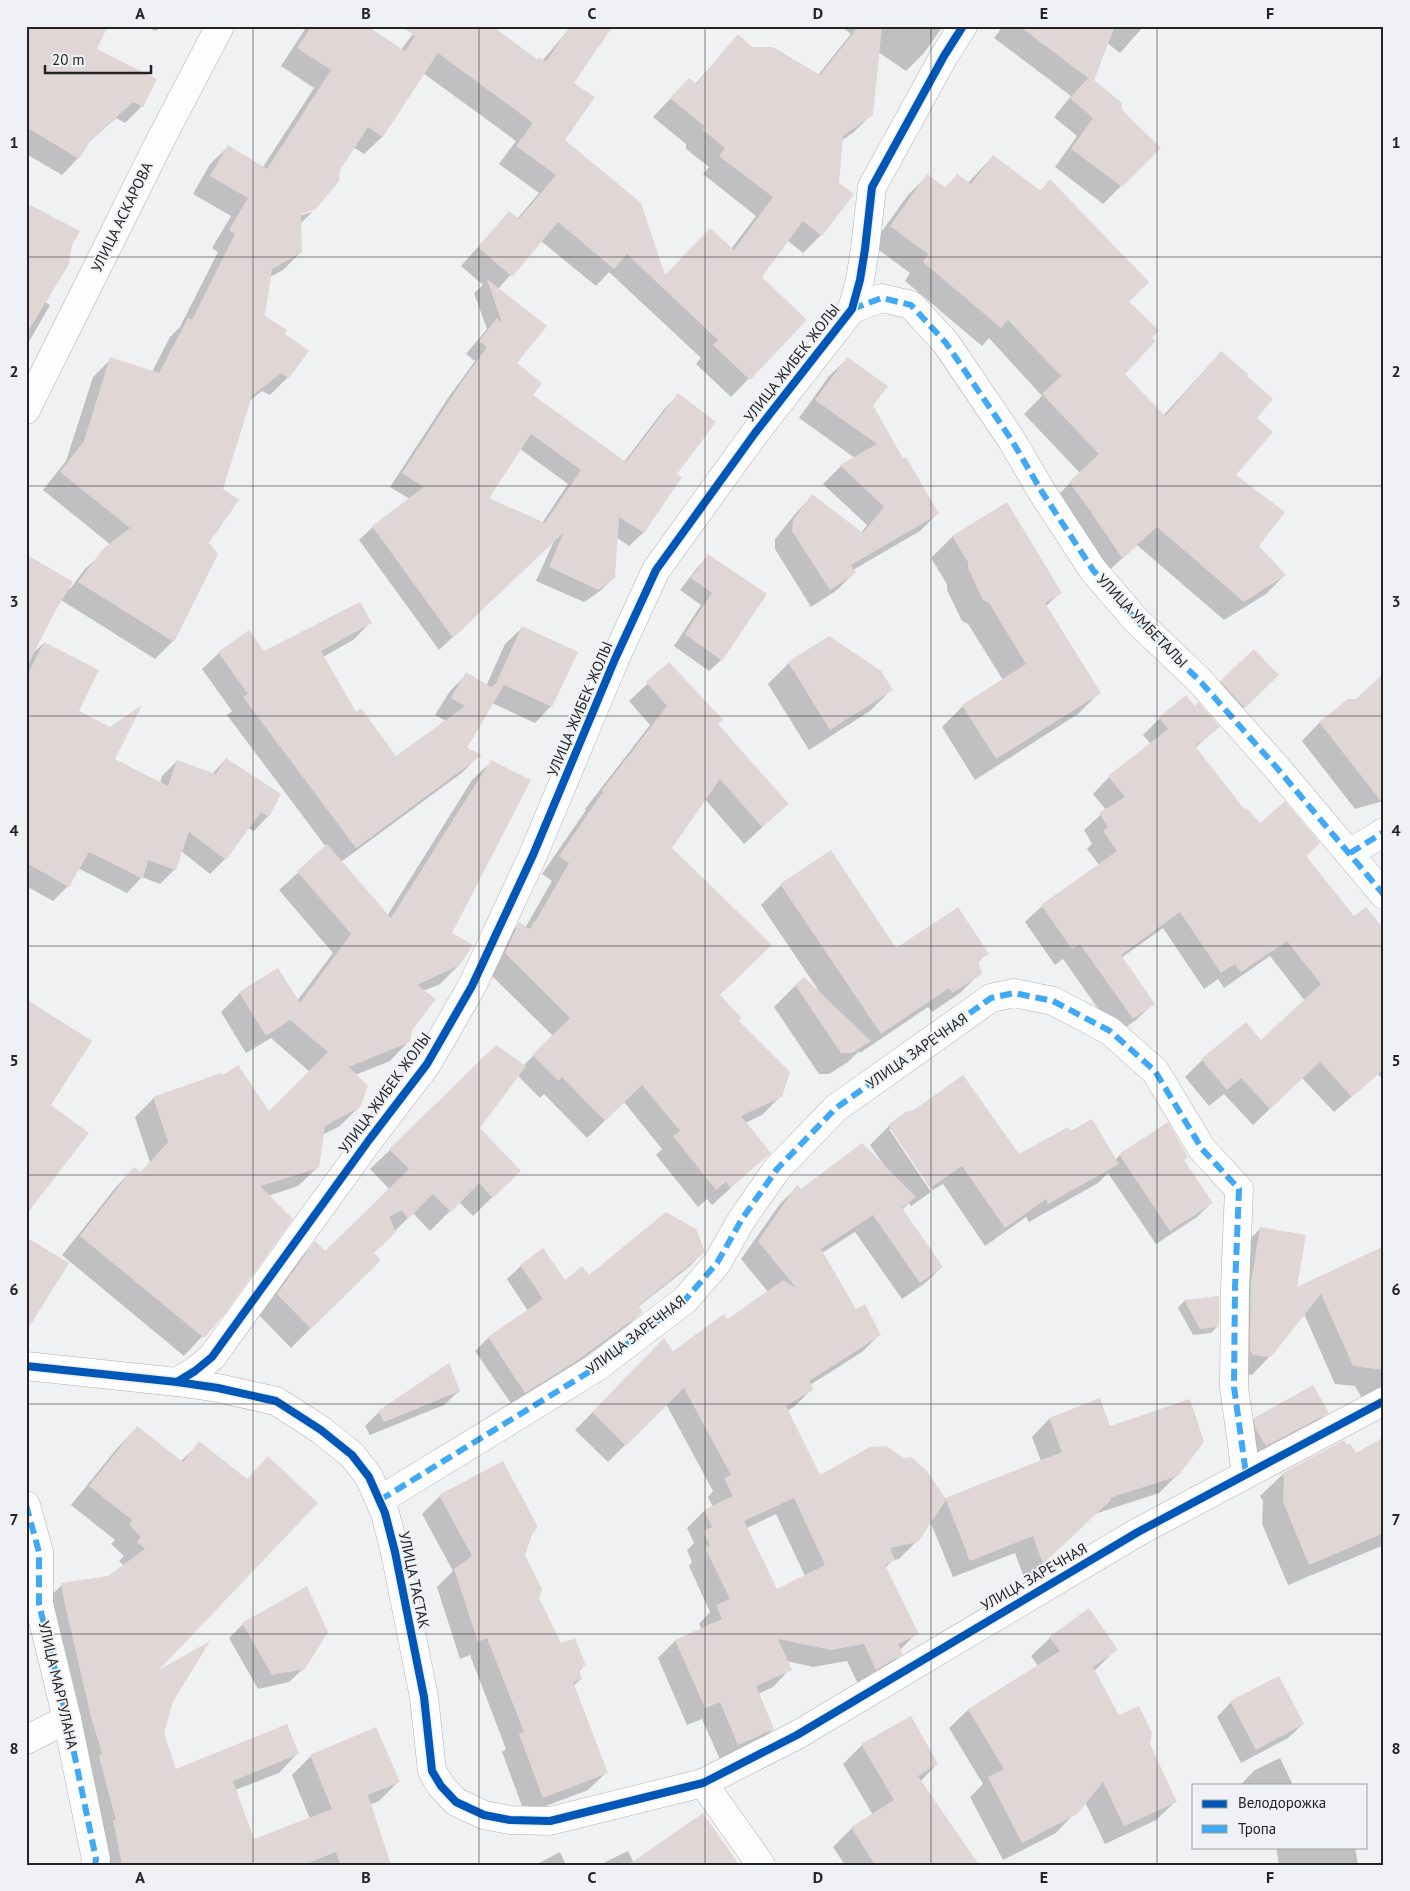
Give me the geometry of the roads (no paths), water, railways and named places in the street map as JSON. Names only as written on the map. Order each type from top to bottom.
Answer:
[{"type":"street","name":"УЛИЦА АСКАРОВА","points":[[26,410],[159,143],[220,26]]},
{"type":"street","name":"УЛИЦА ЖИБЕК ЖОЛЫ","points":[[177,1382],[195,1371],[212,1357],[368,1140],[427,1064],[472,986],[533,855],[656,570],[755,433],[852,309],[861,272],[872,187],[944,56],[963,26]]},
{"type":"street","name":"УЛИЦА УМБЕТАЛЫ","points":[[852,309],[882,298],[911,305],[946,343],[1011,439],[1042,492],[1093,570],[1136,620],[1199,680],[1350,853],[1384,895]]},
{"type":"street","points":[[1350,853],[1384,832]]},
{"type":"street","name":"УЛИЦА ЗАРЕЧНАЯ","points":[[380,1500],[596,1367],[685,1300],[717,1263],[742,1219],[777,1169],[836,1108],[991,998],[1014,993],[1053,1001],[1110,1031],[1155,1071],[1202,1149],[1239,1189],[1234,1387],[1246,1474]]},
{"type":"street","name":"УЛИЦА ТАСТАК","points":[[26,1366],[177,1382],[218,1388],[276,1401],[321,1430],[352,1455],[369,1477],[380,1500],[395,1552],[424,1698],[432,1771],[441,1786],[456,1802],[492,1817],[510,1820],[550,1821],[703,1783]]},
{"type":"street","name":"УЛИЦА ЗАРЕЧНАЯ","points":[[703,1783],[797,1735],[1130,1537],[1384,1401]]},
{"type":"street","name":"УЛИЦА МАРГУЛАНА","points":[[26,1505],[39,1552],[39,1604],[67,1719],[96,1865]]},
{"type":"street","points":[[26,1740],[67,1719]]},
{"type":"street","points":[[703,1783],[761,1865]]}]
